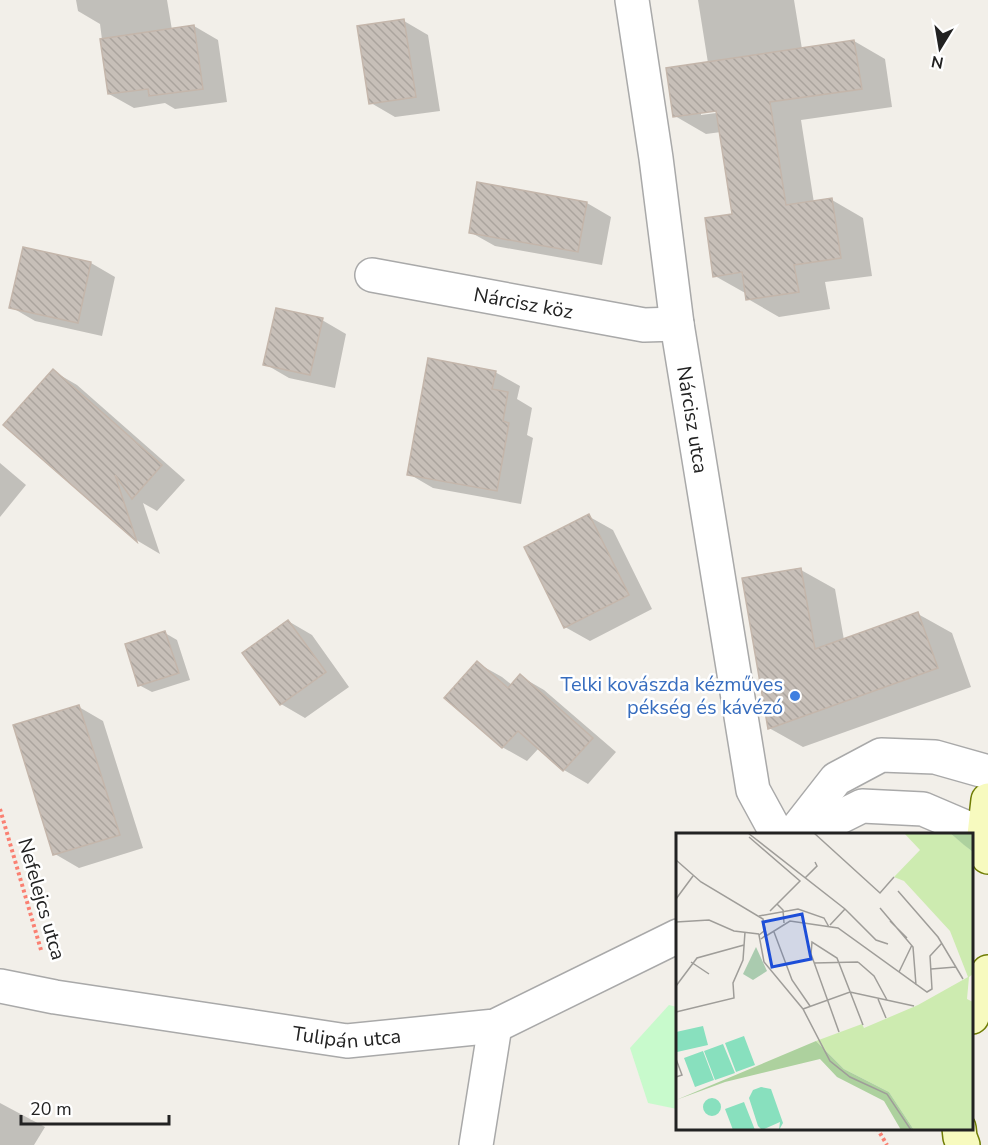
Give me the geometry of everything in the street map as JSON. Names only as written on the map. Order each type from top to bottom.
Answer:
[{"type":"main road","points":[[986,846],[988,800]]},
{"type":"main road","points":[[973,1014],[988,972]]},
{"type":"main road","points":[[959,1130],[963,1145]]},
{"type":"street","name":"Nárcisz utca","points":[[632,0],[677,324],[753,790],[776,833]]},
{"type":"street","name":"Nárcisz köz","points":[[372,275],[644,324],[677,324]]},
{"type":"street","points":[[794,833],[836,779],[881,755],[935,757],[988,772]]},
{"type":"street","points":[[808,833],[861,806],[923,809],[964,833]]},
{"type":"street","points":[[973,838],[986,846]]},
{"type":"street","name":"Tulipán utca","points":[[0,986],[55,997],[347,1041],[495,1026],[676,937]]},
{"type":"street","points":[[476,1145],[495,1026]]},
{"type":"path","name":"Nefelejcs utca","points":[[0,809],[55,997]]},
{"type":"path","points":[[878,1130],[887,1145]]},
{"type":"green space","points":[[669,1005],[676,1007],[676,1109],[648,1103],[630,1048]]},
{"type":"building","points":[[404,19],[416,97],[369,104],[357,26]]},
{"type":"building","points":[[194,25],[203,89],[149,96],[148,89],[108,94],[100,39]]},
{"type":"building","points":[[854,40],[862,89],[770,102],[786,205],[832,198],[841,258],[794,265],[799,292],[746,300],[742,272],[713,277],[705,218],[732,214],[716,111],[673,117],[666,68]]},
{"type":"building","points":[[477,182],[587,202],[578,252],[469,233]]},
{"type":"building","points":[[23,247],[91,262],[78,323],[9,308]]},
{"type":"building","points":[[276,308],[323,318],[310,375],[263,365]]},
{"type":"building","points":[[428,358],[496,371],[492,389],[508,392],[503,421],[509,423],[497,491],[407,475]]},
{"type":"building","points":[[53,369],[162,465],[132,499],[115,475],[137,542],[3,425]]},
{"type":"building","points":[[589,514],[629,595],[564,628],[524,547]]},
{"type":"building","points":[[801,568],[815,649],[918,612],[938,668],[768,729],[742,578]]},
{"type":"building","points":[[288,620],[326,672],[280,705],[242,653]]},
{"type":"building","points":[[165,631],[179,673],[138,686],[125,644]]},
{"type":"building","points":[[477,661],[508,688],[520,674],[593,738],[563,771],[518,731],[502,748],[444,698]]},
{"type":"building","points":[[79,705],[120,835],[53,855],[13,725]]},
{"type":"place","name":"Telki kovászda kézműves pékség és kávézó","points":[[795,696]]}]
